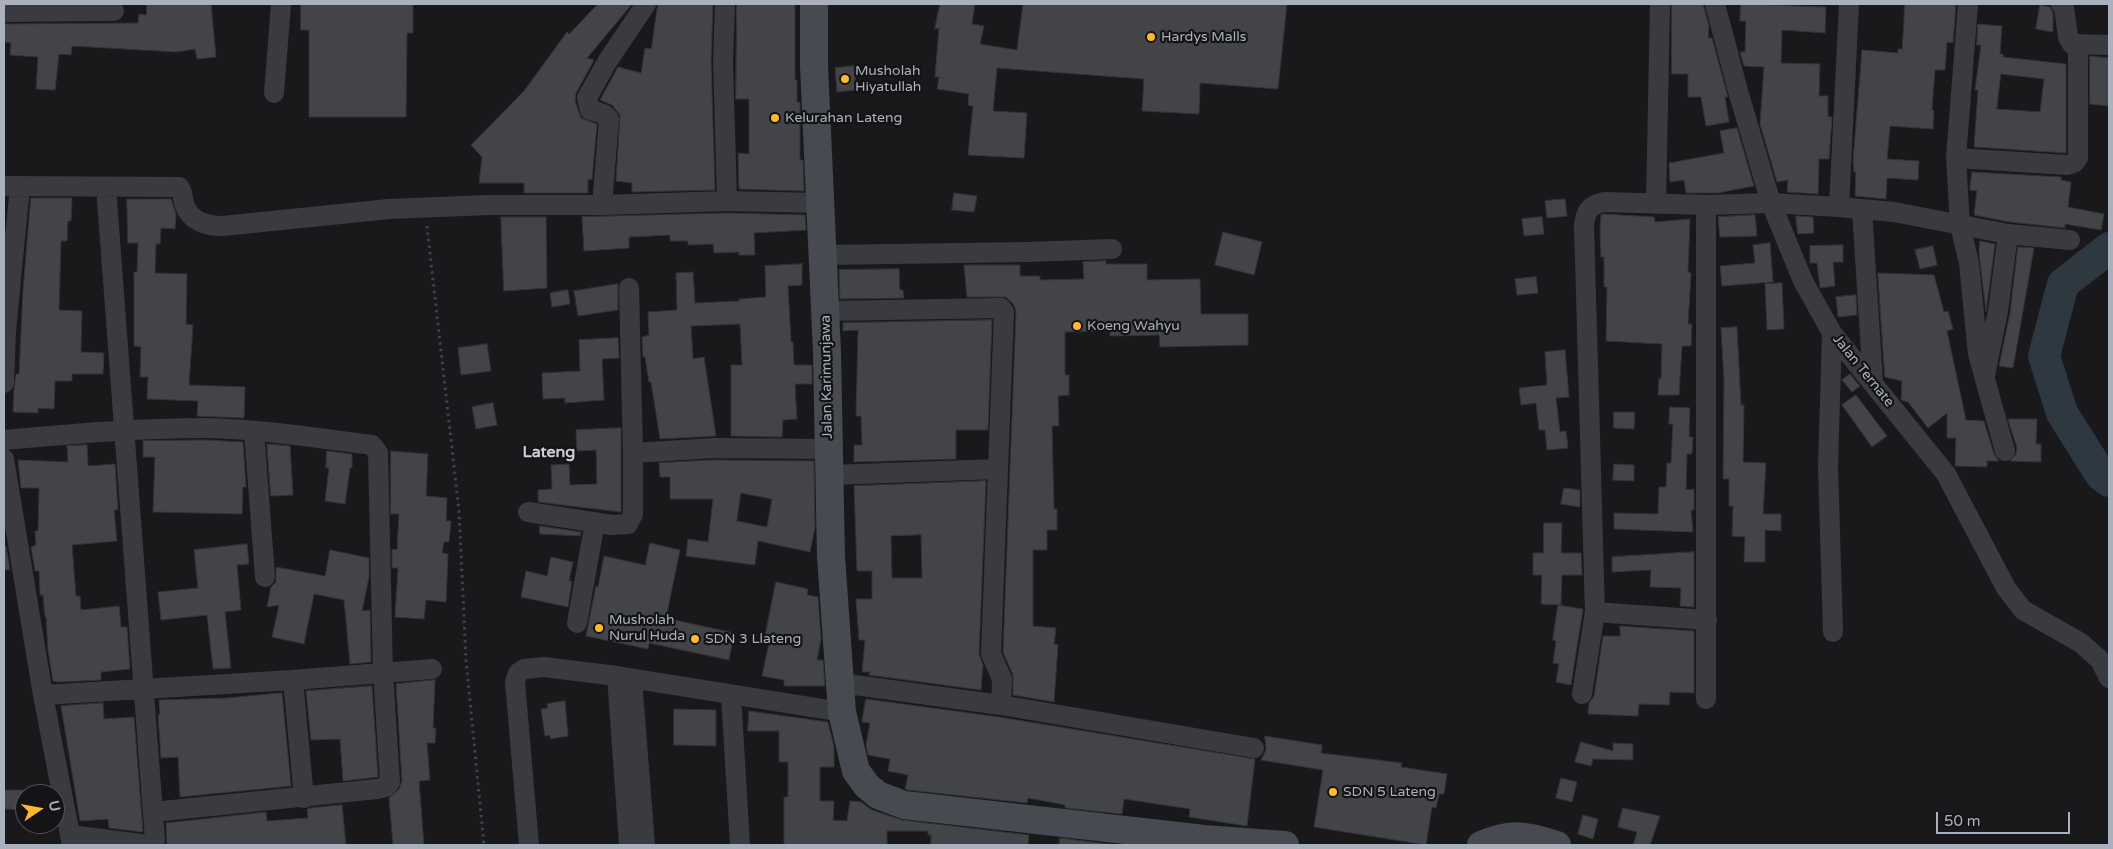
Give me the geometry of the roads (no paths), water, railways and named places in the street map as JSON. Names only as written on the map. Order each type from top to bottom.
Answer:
[{"type":"street","points":[[274,93],[281,4]]},
{"type":"street","points":[[602,205],[609,119],[604,114],[590,110],[586,98],[607,62],[646,4]]},
{"type":"street","points":[[726,4],[723,61],[727,200]]},
{"type":"street","name":"Jalan Karimunjawa","points":[[814,4],[814,65],[826,311],[832,556],[842,712],[849,749],[856,771],[867,786],[878,795],[904,805],[1204,839],[1286,845]]},
{"type":"street","points":[[1656,204],[1660,4]]},
{"type":"street","name":"Jalan Ternate","points":[[1715,4],[1771,203],[1803,281],[1832,334],[1946,474],[2006,588],[2023,610],[2081,643],[2100,660],[2109,678]]},
{"type":"street","points":[[1839,207],[1849,4]]},
{"type":"street","points":[[1968,4],[1956,158],[1960,225],[1969,263],[1978,354],[2005,451]]},
{"type":"street","points":[[2062,4],[2069,40],[2078,44],[2109,45]]},
{"type":"street","points":[[4,12],[114,11]]},
{"type":"street","points":[[1956,158],[2067,165],[2074,163],[2078,158],[2078,44]]},
{"type":"street","points":[[4,383],[12,186],[179,187],[185,206],[193,218],[215,226],[295,220],[389,209],[489,205],[602,205],[727,200],[820,203]]},
{"type":"street","points":[[4,458],[43,695],[71,840],[150,845],[156,840],[146,688],[106,187]]},
{"type":"street","points":[[1582,694],[1595,612],[1584,226],[1586,213],[1593,204],[1604,202],[1706,205],[1771,203],[1839,207],[1894,212],[2008,234],[2070,240]]},
{"type":"street","points":[[1706,205],[1706,700]]},
{"type":"street","points":[[1862,210],[1873,383]]},
{"type":"street","points":[[1985,376],[1997,319],[2008,234]]},
{"type":"street","points":[[823,255],[1112,248]]},
{"type":"street","points":[[528,512],[621,526],[631,521],[633,453],[629,288]]},
{"type":"street","points":[[826,311],[1001,308],[1005,317],[997,469],[991,654],[1002,679],[1001,704]]},
{"type":"street","points":[[1832,334],[1828,468],[1833,632]]},
{"type":"street","points":[[4,440],[124,430],[206,428],[254,431],[372,445],[376,448],[378,453],[383,672],[390,782],[381,789],[153,812]]},
{"type":"street","points":[[254,431],[265,577]]},
{"type":"street","points":[[633,453],[714,448],[829,462],[997,469]]},
{"type":"street","points":[[577,623],[595,522]]},
{"type":"street","points":[[1595,612],[1707,620]]},
{"type":"street","points":[[529,845],[515,682],[518,673],[524,669],[544,667],[624,677],[731,696],[842,712]]},
{"type":"street","points":[[43,695],[293,680],[432,669]]},
{"type":"street","points":[[624,677],[629,845]]},
{"type":"street","points":[[624,677],[646,845]]},
{"type":"street","points":[[293,680],[304,798]]},
{"type":"street","points":[[840,683],[1001,704],[1254,748]]},
{"type":"street","points":[[731,696],[740,845]]},
{"type":"street","points":[[1481,845],[1510,836],[1530,837],[1557,845]]},
{"type":"waterway","points":[[2109,248],[2063,284],[2044,356],[2062,413],[2101,475],[2109,481]]},
{"type":"place","name":"Hardys Malls","points":[[1151,37]]},
{"type":"place","name":"Musholah Hiyatullah","points":[[845,79]]},
{"type":"place","name":"Kelurahan Lateng","points":[[775,118]]},
{"type":"place","name":"Koeng Wahyu","points":[[1077,326]]},
{"type":"place","name":"Musholah Nurul Huda","points":[[599,628]]},
{"type":"place","name":"SDN 3 Llateng","points":[[695,639]]},
{"type":"place","name":"SDN 5 Lateng","points":[[1333,792]]},
{"type":"district","name":"Lateng","points":[[549,453]]}]
